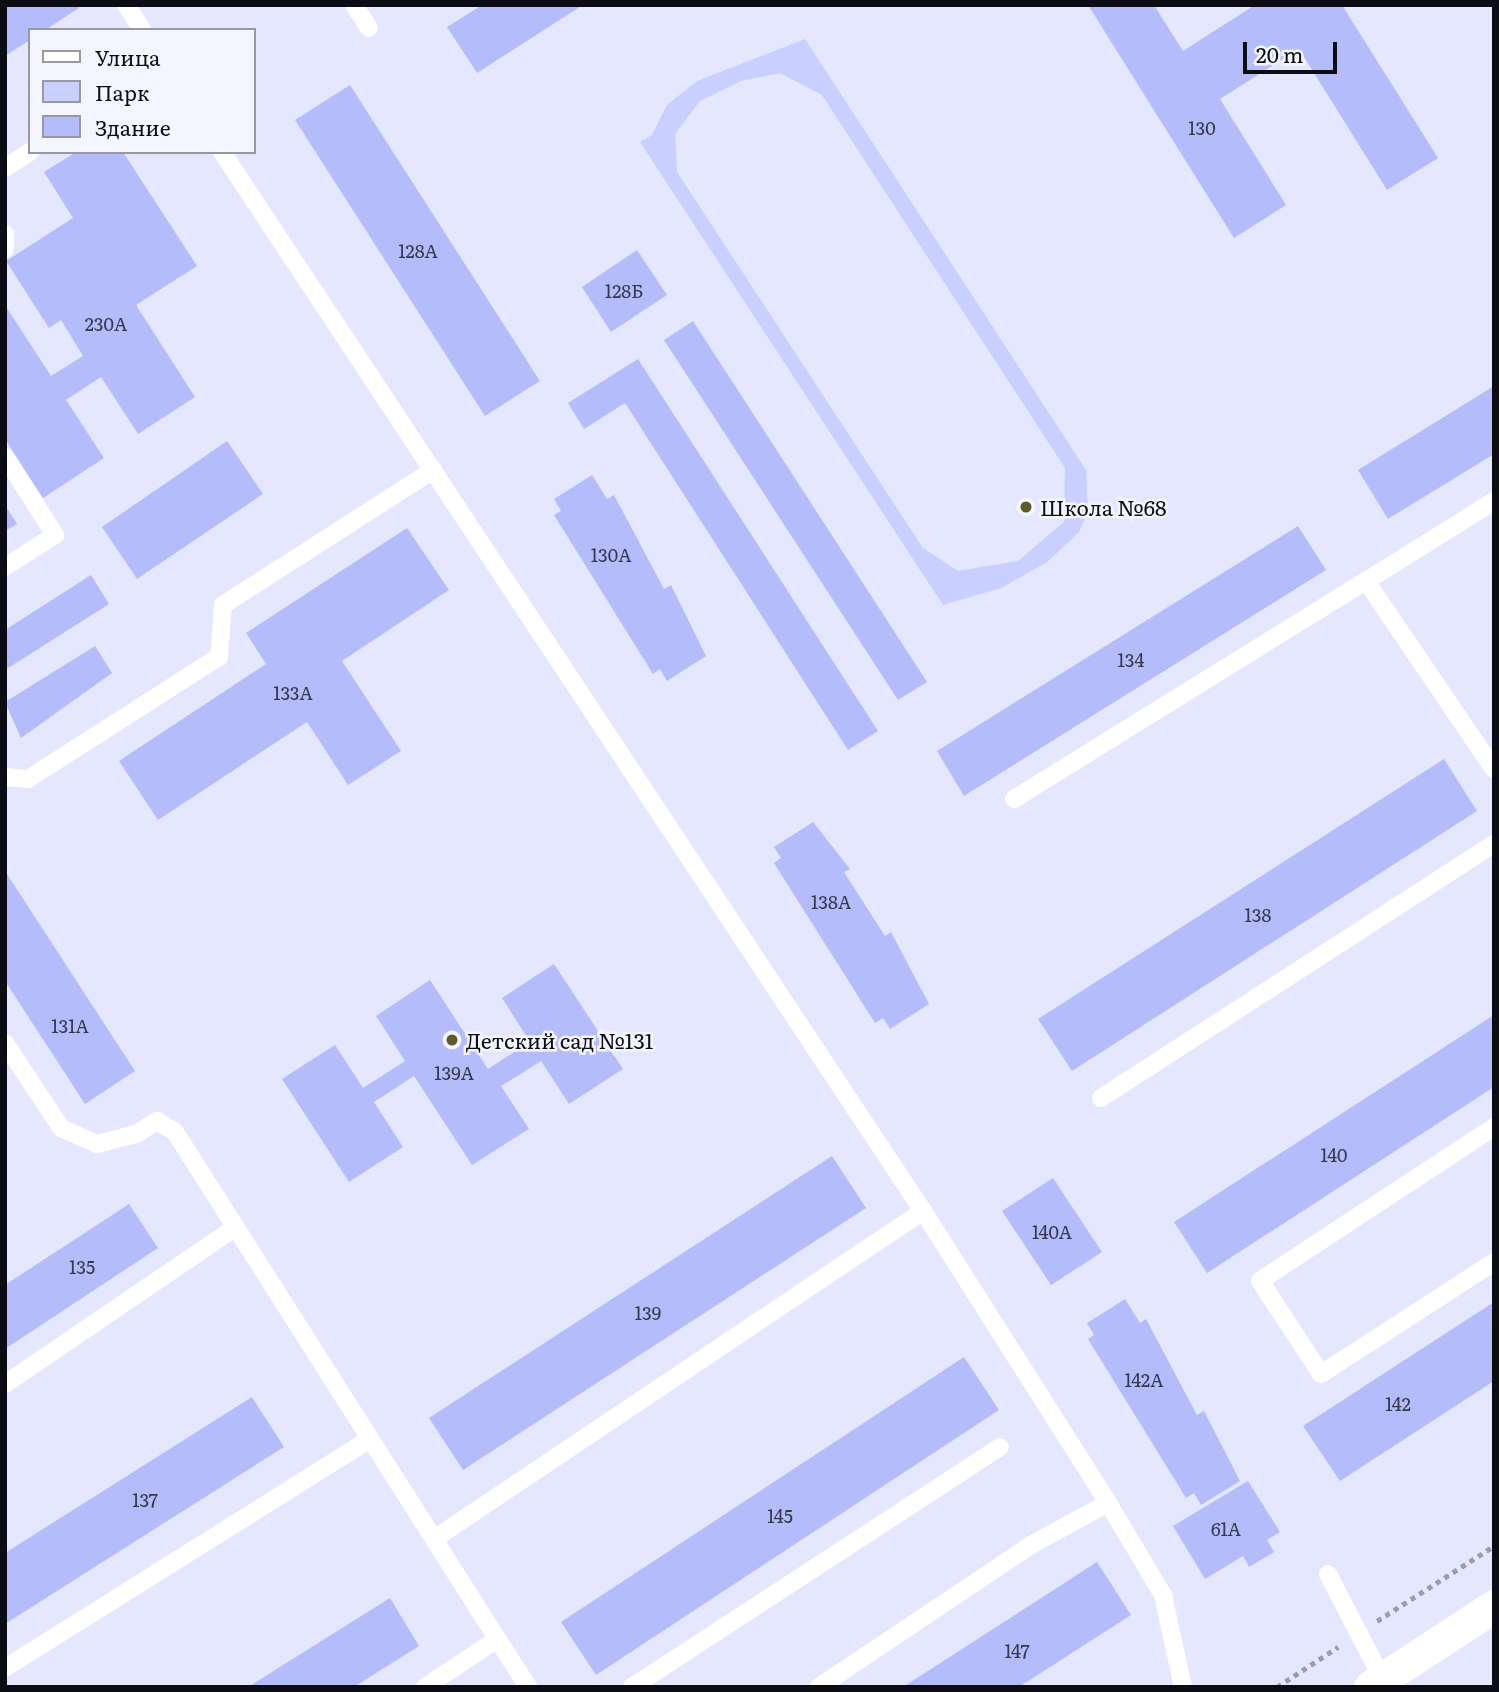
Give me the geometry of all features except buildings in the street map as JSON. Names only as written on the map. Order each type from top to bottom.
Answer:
[{"type":"street","points":[[1376,1683],[1494,1606]]},
{"type":"lane","points":[[126,5],[141,28]]},
{"type":"lane","points":[[354,5],[369,28]]},
{"type":"lane","points":[[5,168],[28,153]]},
{"type":"lane","points":[[223,154],[923,1211],[1108,1503],[1163,1595],[1183,1687]]},
{"type":"lane","points":[[5,234],[5,249]]},
{"type":"lane","points":[[5,457],[55,535],[5,567]]},
{"type":"lane","points":[[5,777],[28,779],[219,657],[223,605],[433,470]]},
{"type":"lane","points":[[1014,799],[1494,501]]},
{"type":"lane","points":[[1366,581],[1494,769]]},
{"type":"lane","points":[[1101,1098],[1494,844]]},
{"type":"lane","points":[[5,1043],[61,1128],[97,1144],[136,1134],[157,1121],[175,1132],[528,1687]]},
{"type":"lane","points":[[1494,1127],[1260,1281],[1321,1374],[1494,1262]]},
{"type":"lane","points":[[434,1539],[923,1211]]},
{"type":"lane","points":[[5,1384],[236,1227]]},
{"type":"lane","points":[[5,1668],[370,1439]]},
{"type":"lane","points":[[632,1687],[1000,1447]]},
{"type":"lane","points":[[819,1687],[1031,1545],[1108,1503]]},
{"type":"lane","points":[[1328,1574],[1359,1633],[1376,1683]]},
{"type":"lane","points":[[425,1687],[496,1640]]},
{"type":"path","points":[[1277,1687],[1494,1546]]},
{"type":"green space","points":[[805,39],[1086,470],[1088,511],[1079,532],[1047,562],[1001,588],[943,605],[640,142],[652,135],[667,105],[697,81]],"holes":[[[780,73],[822,95],[1065,468],[1064,522],[1018,561],[958,571],[923,548],[677,172],[675,134],[700,101],[741,81]]]},
{"type":"place","name":"Школа №68","points":[[1026,507]]},
{"type":"place","name":"Детский сад №131","points":[[452,1040]]}]
